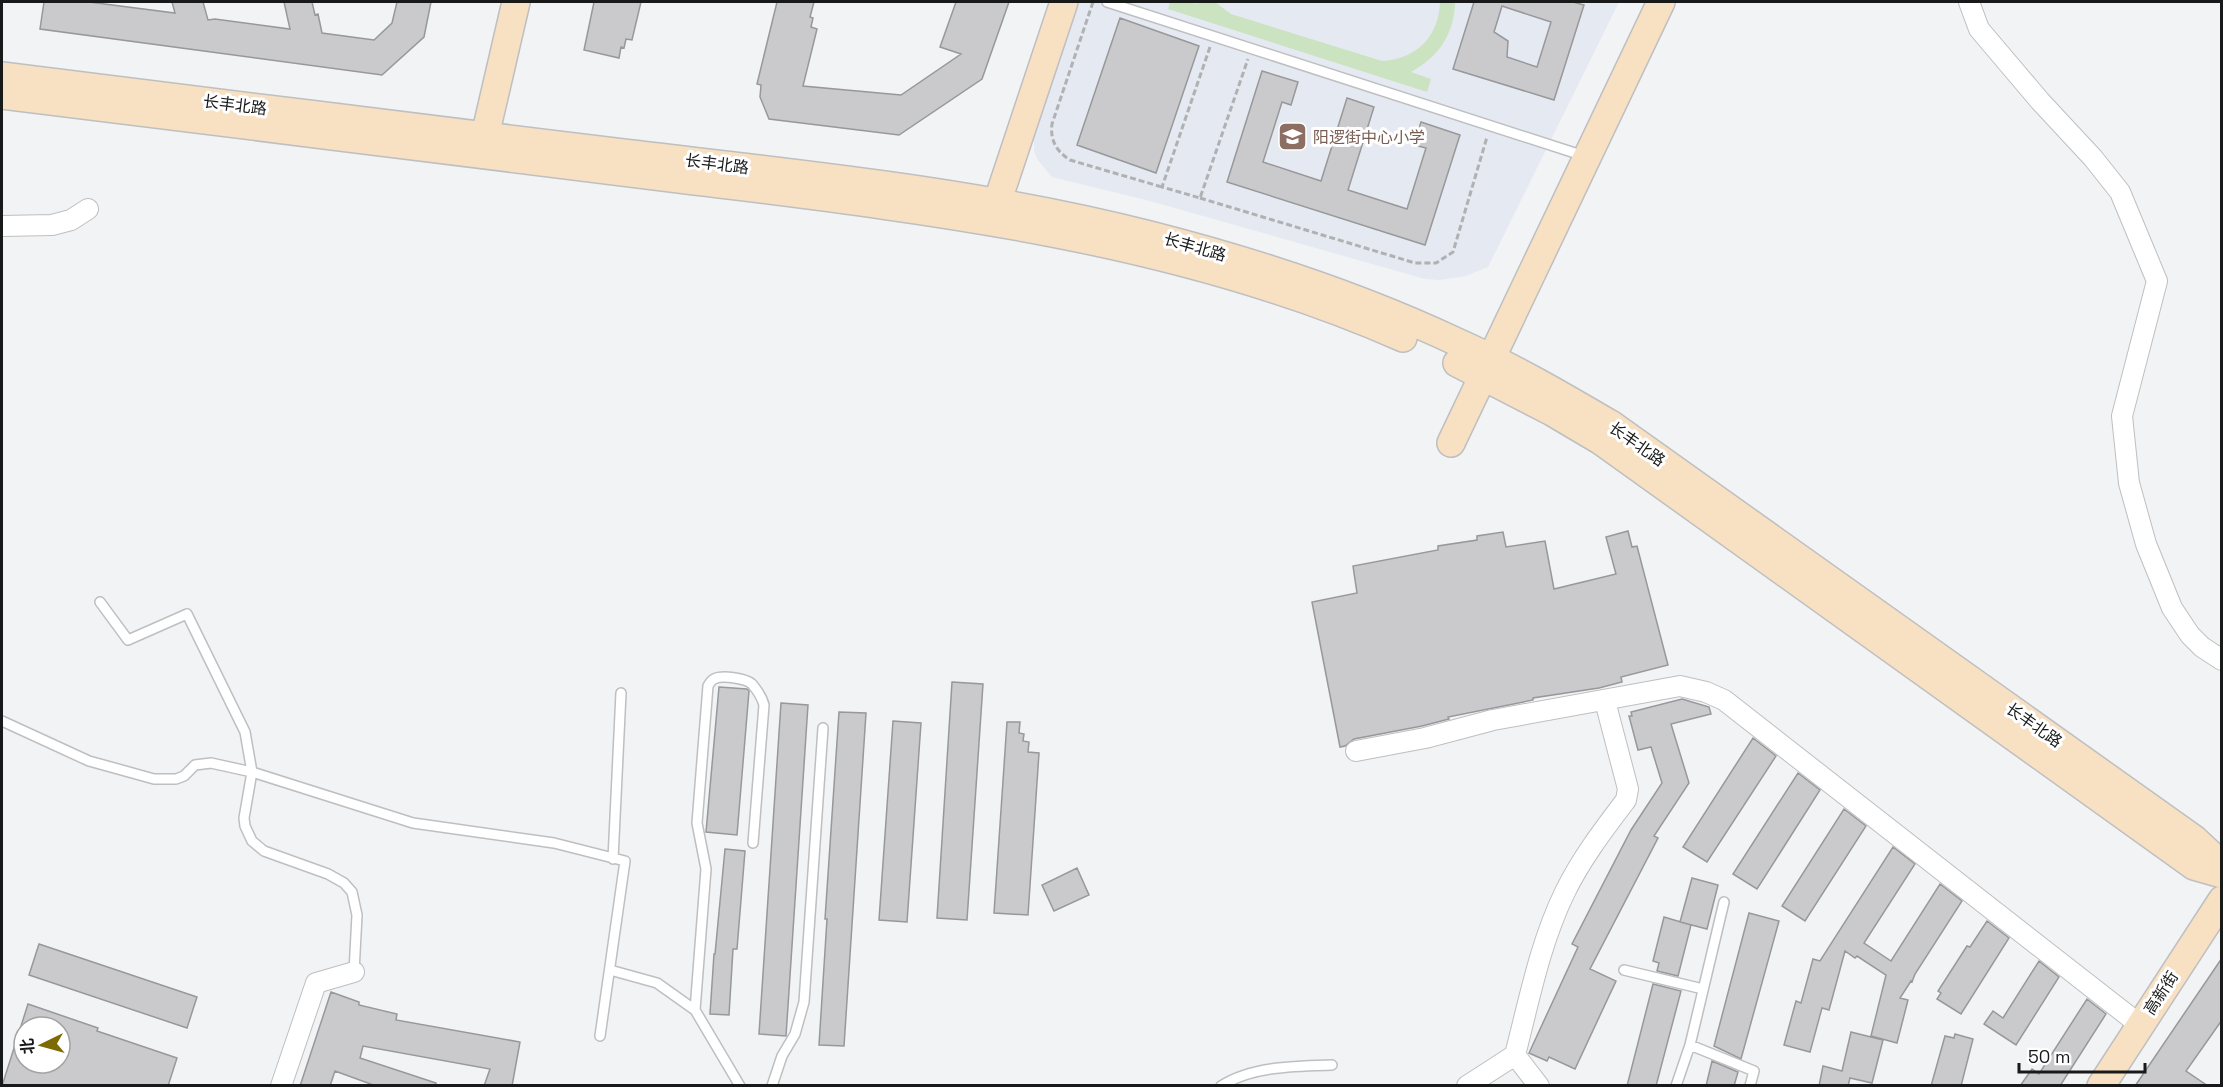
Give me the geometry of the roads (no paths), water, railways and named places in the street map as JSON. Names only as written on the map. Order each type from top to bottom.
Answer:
[{"type":"street","points":[[474,144],[497,2]]},
{"type":"street","points":[[474,144],[516,2]]},
{"type":"street","points":[[998,203],[1064,2]]},
{"type":"street","points":[[1482,364],[1575,153],[1647,2]]},
{"type":"street","points":[[1445,440],[1661,2]]},
{"type":"street","points":[[1969,2],[1979,29],[2040,101],[2093,158],[2120,192],[2157,280],[2122,416],[2129,483],[2146,544],[2172,608],[2190,635],[2202,647],[2222,660]]},
{"type":"street","name":"长丰北路","points":[[2,76],[970,218],[1086,239],[1176,261],[1285,294],[1395,335],[1482,364],[1601,441],[2193,866],[2222,874]]},
{"type":"street","name":"长丰北路","points":[[2,95],[829,178],[998,203],[1148,234],[1269,269],[1364,302],[1482,364],[1612,425],[2194,839],[2222,865]]},
{"type":"street","points":[[2,226],[52,225],[71,220],[88,209]]},
{"type":"street","points":[[1356,751],[1425,738],[1493,720],[1680,686],[1706,692],[1724,700],[2140,1025]]},
{"type":"street","points":[[1467,1086],[1515,1055],[1539,961],[1555,914],[1576,872],[1626,800],[1628,789],[1605,701]]},
{"type":"street","name":"高新街","points":[[2100,1086],[2222,900]]},
{"type":"street","points":[[281,1086],[316,983],[354,972]]},
{"type":"street","points":[[1515,1055],[1539,1086]]},
{"type":"lane","points":[[1107,2],[1575,153]]},
{"type":"lane","points":[[100,602],[128,640],[187,614],[245,732],[252,772],[244,818],[245,826],[252,841],[264,851],[328,874],[344,883],[352,892],[357,915],[354,972]]},
{"type":"lane","points":[[695,1010],[706,869],[697,823],[708,686],[713,680],[720,678],[746,680],[762,697],[764,705],[753,843]]},
{"type":"lane","points":[[613,859],[621,693]]},
{"type":"lane","points":[[2,721],[89,761],[154,779],[176,779],[184,776],[195,765],[211,763],[252,772],[413,823],[554,843],[625,861],[600,1036]]},
{"type":"lane","points":[[772,1086],[782,1056],[795,1034],[804,1002],[823,728]]},
{"type":"lane","points":[[1676,1086],[1690,1045],[1724,902]]},
{"type":"lane","points":[[610,970],[657,983],[695,1010],[740,1086]]},
{"type":"lane","points":[[1624,970],[1703,989]]},
{"type":"lane","points":[[1690,1045],[1754,1071],[1750,1086]]},
{"type":"lane","points":[[1221,1086],[1233,1078],[1258,1072],[1297,1066],[1332,1065]]},
{"type":"place","name":"阳逻街中心小学","points":[[1292,137]]}]
